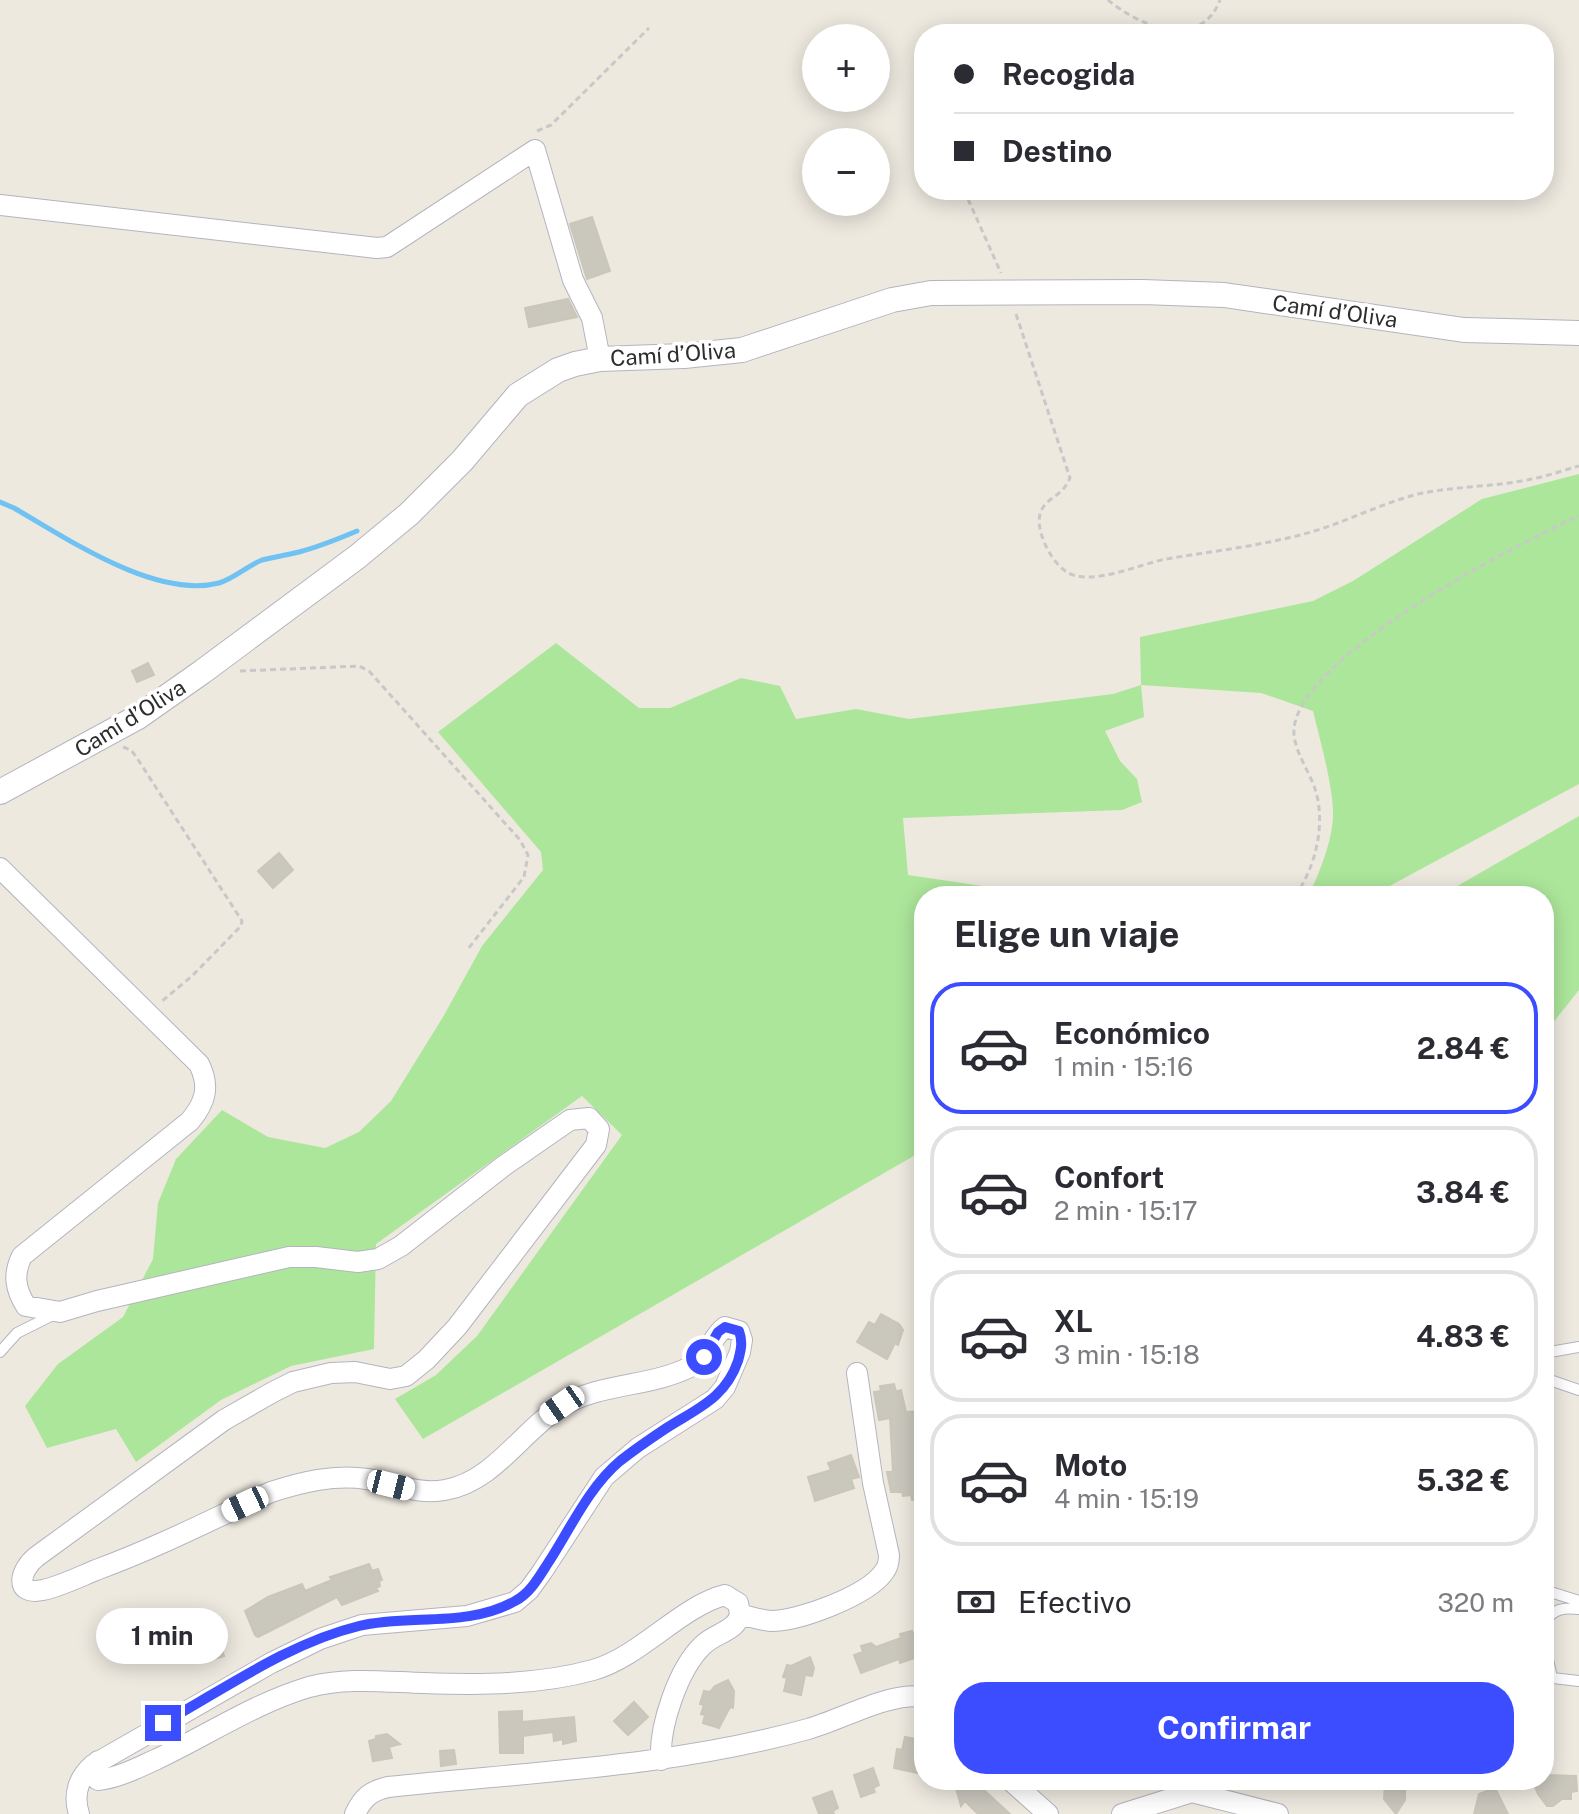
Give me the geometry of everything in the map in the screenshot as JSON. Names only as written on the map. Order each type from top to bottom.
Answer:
[{"type":"street","points":[[0,205],[387,247],[535,150],[573,280],[592,318],[600,359]]},
{"type":"street","name":"Camí d’Oliva","points":[[0,792],[100,739],[166,698],[357,557],[409,514],[462,461],[518,395],[558,370],[600,359],[742,350],[900,298],[931,293],[1009,291],[1224,295],[1464,330],[1579,333]]},
{"type":"street","points":[[0,868],[199,1064],[204,1074],[205,1097],[201,1108],[190,1121],[22,1256],[15,1278],[26,1306],[60,1312],[289,1257],[366,1262],[378,1259],[410,1240],[505,1165],[570,1120],[589,1118],[599,1129],[596,1145],[496,1278],[457,1327],[416,1368],[399,1379],[355,1372],[310,1377],[252,1403],[196,1440],[27,1564],[21,1581],[32,1590],[48,1588],[142,1553],[271,1492],[293,1485],[347,1478],[367,1479],[415,1491],[457,1487],[475,1479],[502,1459],[562,1405],[579,1397],[671,1375],[691,1366],[704,1357],[718,1332],[725,1327],[739,1331],[742,1340],[734,1371],[715,1399],[638,1448],[604,1477],[542,1572],[515,1602],[467,1616],[362,1625],[320,1639],[271,1663],[98,1761],[88,1769],[78,1785],[79,1814]]},
{"type":"street","points":[[740,1614],[773,1621],[815,1611],[859,1592],[886,1570],[888,1542],[873,1483],[857,1373]]},
{"type":"street","points":[[98,1761],[93,1776],[98,1780],[110,1779],[275,1701],[326,1683],[499,1684],[595,1670],[621,1658],[716,1597],[732,1597],[740,1607],[740,1614],[734,1626],[711,1638],[686,1668],[662,1733],[661,1760]]},
{"type":"street","points":[[355,1814],[366,1795],[388,1787],[713,1752],[812,1728],[900,1697],[914,1697]]},
{"type":"street","points":[[1021,1790],[1048,1814]]},
{"type":"street","points":[[1122,1814],[1192,1792],[1278,1814]]},
{"type":"lane","points":[[0,1352],[17,1333],[32,1323],[60,1312]]},
{"type":"lane","points":[[1554,1351],[1579,1347]]},
{"type":"lane","points":[[1554,1381],[1579,1390]]},
{"type":"lane","points":[[1554,1593],[1579,1601]]},
{"type":"lane","points":[[1554,1612],[1579,1609]]},
{"type":"lane","points":[[1554,1678],[1579,1681]]},
{"type":"lane","points":[[1192,1792],[1197,1790]]},
{"type":"path","points":[[1108,0],[1134,19],[1151,24]]},
{"type":"path","points":[[1200,24],[1220,0]]},
{"type":"path","points":[[535,150],[526,140],[529,135],[551,125],[649,28]]},
{"type":"path","points":[[968,200],[1009,291],[1070,478],[1064,491],[1044,505],[1039,516],[1040,526],[1055,561],[1065,572],[1091,579],[1151,562],[1294,537],[1388,502],[1422,494],[1532,479],[1579,466]]},
{"type":"path","points":[[1303,886],[1315,857],[1318,821],[1315,790],[1294,735],[1297,715],[1306,700],[1329,671],[1359,644],[1502,552],[1579,516]]},
{"type":"path","points":[[233,671],[359,666],[369,671],[520,840],[528,855],[524,877],[468,949]]},
{"type":"path","points":[[121,747],[131,750],[137,758],[242,921],[241,926],[192,976],[147,1013]]},
{"type":"green space","points":[[1579,474],[1579,784],[1390,886],[1312,886],[1324,858],[1333,817],[1329,779],[1313,711],[1261,693],[1141,685],[1140,637],[1313,601],[1353,581],[1482,499]]},
{"type":"green space","points":[[556,643],[639,708],[670,708],[741,678],[780,686],[796,719],[856,709],[909,719],[1113,694],[1141,685],[1144,717],[1105,731],[1120,761],[1137,779],[1142,802],[1122,810],[903,818],[908,875],[983,886],[914,886],[914,1156],[423,1439],[395,1399],[436,1375],[477,1336],[622,1135],[582,1096],[376,1244],[374,1349],[291,1366],[221,1400],[136,1462],[116,1429],[47,1448],[25,1406],[58,1364],[123,1317],[153,1259],[158,1203],[176,1159],[222,1110],[268,1137],[325,1148],[359,1132],[391,1101],[482,946],[543,870],[541,852],[438,732]]},
{"type":"green space","points":[[1579,816],[1579,990],[1554,1021],[1554,886],[1457,886]]},
{"type":"building","points":[[592,217],[610,271],[587,279],[570,224]]},
{"type":"building","points":[[568,299],[577,317],[529,327],[525,308]]},
{"type":"building","points":[[148,663],[154,675],[137,682],[132,671]]},
{"type":"building","points":[[279,853],[293,870],[273,888],[258,871]]},
{"type":"building","points":[[881,1314],[899,1324],[903,1330],[898,1345],[895,1343],[887,1359],[857,1342],[869,1322],[875,1325]]},
{"type":"building","points":[[894,1384],[896,1392],[901,1390],[906,1412],[914,1412],[914,1500],[911,1495],[891,1492],[887,1472],[893,1472],[890,1418],[879,1420],[874,1392],[881,1391],[880,1386]]},
{"type":"building","points":[[851,1455],[859,1477],[851,1479],[854,1488],[815,1501],[808,1477],[831,1470],[828,1463]]},
{"type":"building","points":[[369,1564],[372,1571],[378,1569],[382,1580],[376,1588],[378,1591],[342,1605],[337,1597],[258,1637],[255,1635],[245,1611],[268,1597],[302,1584],[305,1591],[332,1580],[330,1577]]},
{"type":"building","points":[[202,1628],[215,1629],[224,1656],[207,1661],[205,1654],[200,1656],[192,1638]]},
{"type":"building","points":[[912,1631],[914,1658],[900,1663],[899,1659],[861,1673],[854,1655],[863,1652],[861,1646],[871,1643],[876,1647],[901,1638],[900,1634]]},
{"type":"building","points":[[810,1657],[814,1668],[812,1676],[805,1675],[801,1695],[784,1691],[787,1678],[783,1677],[787,1665]]},
{"type":"building","points":[[728,1680],[734,1691],[733,1708],[730,1707],[719,1728],[703,1723],[705,1715],[701,1714],[704,1705],[700,1704],[704,1691],[710,1692]]},
{"type":"building","points":[[634,1702],[648,1717],[628,1735],[614,1721]]},
{"type":"building","points":[[522,1711],[522,1722],[574,1717],[576,1741],[563,1744],[563,1739],[554,1741],[553,1732],[523,1736],[523,1753],[500,1753],[499,1712]]},
{"type":"building","points":[[387,1734],[400,1744],[389,1747],[392,1758],[373,1761],[369,1741]]},
{"type":"building","points":[[905,1737],[914,1739],[914,1772],[894,1768],[897,1749],[902,1750]]},
{"type":"building","points":[[454,1750],[456,1764],[441,1766],[440,1751]]},
{"type":"building","points":[[873,1768],[879,1785],[873,1788],[875,1792],[861,1797],[854,1775]]},
{"type":"building","points":[[1554,1775],[1576,1776],[1577,1791],[1571,1792],[1571,1799],[1562,1799],[1553,1806],[1547,1806],[1536,1790],[1554,1790]]},
{"type":"building","points":[[957,1790],[984,1790],[1010,1814],[978,1814],[965,1801],[961,1806]]},
{"type":"building","points":[[1385,1790],[1405,1790],[1405,1800],[1396,1814],[1384,1799]]},
{"type":"building","points":[[1496,1790],[1508,1814],[1474,1814],[1479,1794]]},
{"type":"building","points":[[832,1791],[838,1808],[833,1811],[834,1814],[819,1814],[813,1798]]},
{"type":"waterway","points":[[0,502],[113,563],[168,582],[194,586],[219,583],[262,560],[306,550],[357,531]]},
{"type":"route","points":[[163,1723],[271,1663],[334,1634],[376,1623],[467,1616],[515,1602],[542,1572],[604,1477],[638,1448],[715,1399],[725,1387],[740,1352],[742,1340],[739,1331],[725,1327],[718,1332],[704,1357]]}]
